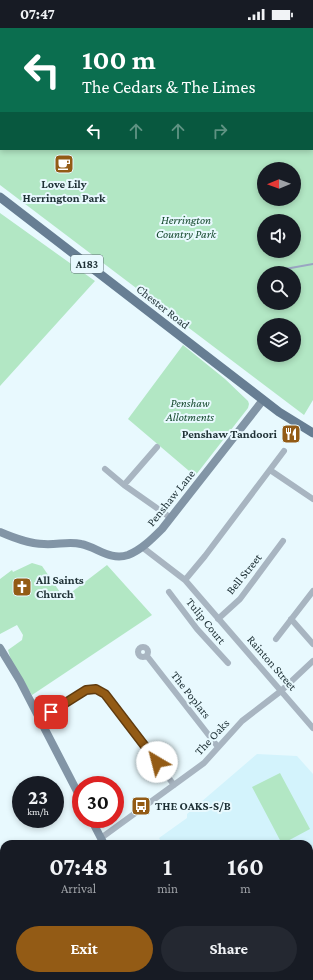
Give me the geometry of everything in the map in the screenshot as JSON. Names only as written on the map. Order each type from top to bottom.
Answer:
[{"type":"main road","name":"Chester Road","points":[[0,197],[263,400],[279,412],[313,433]]},
{"type":"street","name":"Penshaw Lane","points":[[0,532],[20,540],[33,543],[83,544],[111,556],[118,557],[128,555],[142,547],[162,529],[263,400]]},
{"type":"street","points":[[124,485],[156,447]]},
{"type":"street","points":[[185,580],[205,556],[284,451]]},
{"type":"street","points":[[105,469],[124,485],[171,518]]},
{"type":"street","points":[[270,470],[313,499]]},
{"type":"street","name":"Bell Street","points":[[216,616],[240,599],[283,541]]},
{"type":"street","name":"Rainton Street","points":[[142,547],[185,580],[313,728]]},
{"type":"street","points":[[276,639],[313,591]]},
{"type":"street","name":"Tulip Court","points":[[169,592],[197,629],[228,663]]},
{"type":"street","points":[[291,619],[313,644]]},
{"type":"street","points":[[0,648],[20,681],[72,782]]},
{"type":"street","name":"The Poplars","points":[[147,656],[218,747]]},
{"type":"street","name":"The Oaks","points":[[103,840],[204,763],[242,721],[281,691],[313,661]]},
{"type":"street","points":[[40,720],[86,690],[96,689],[105,694],[174,785]]},
{"type":"street","points":[[96,828],[102,840]]},
{"type":"shaded area","points":[[257,754],[297,756],[313,774],[313,840],[160,840],[159,838],[187,818],[187,814]]},
{"type":"green space","name":"Herrington Country Park","points":[[0,150],[313,150],[313,400],[304,415],[0,185]]},
{"type":"green space","points":[[0,213],[95,281],[0,386]]},
{"type":"green space","name":"Penshaw Allotments","points":[[183,345],[225,379],[248,401],[249,404],[248,408],[195,476],[128,419]]},
{"type":"green space","points":[[32,563],[42,566],[64,598],[107,565],[152,615],[32,695],[12,663],[8,650],[22,640],[23,635],[17,625],[0,634],[0,579],[12,570],[13,572]]},
{"type":"green space","points":[[280,773],[310,829],[289,840],[280,840],[252,787]]},
{"type":"waterway","points":[[301,266],[313,264]]},
{"type":"place","name":"Love Lily Herrington Park","points":[[64,164]]},
{"type":"place","name":"Penshaw Tandoori","points":[[291,434]]},
{"type":"place","name":"All Saints Church","points":[[22,587]]},
{"type":"place","name":"THE OAKS-S/B","points":[[141,806]]},
{"type":"route","points":[[51,712],[86,690],[96,689],[105,694],[157,762]]}]
